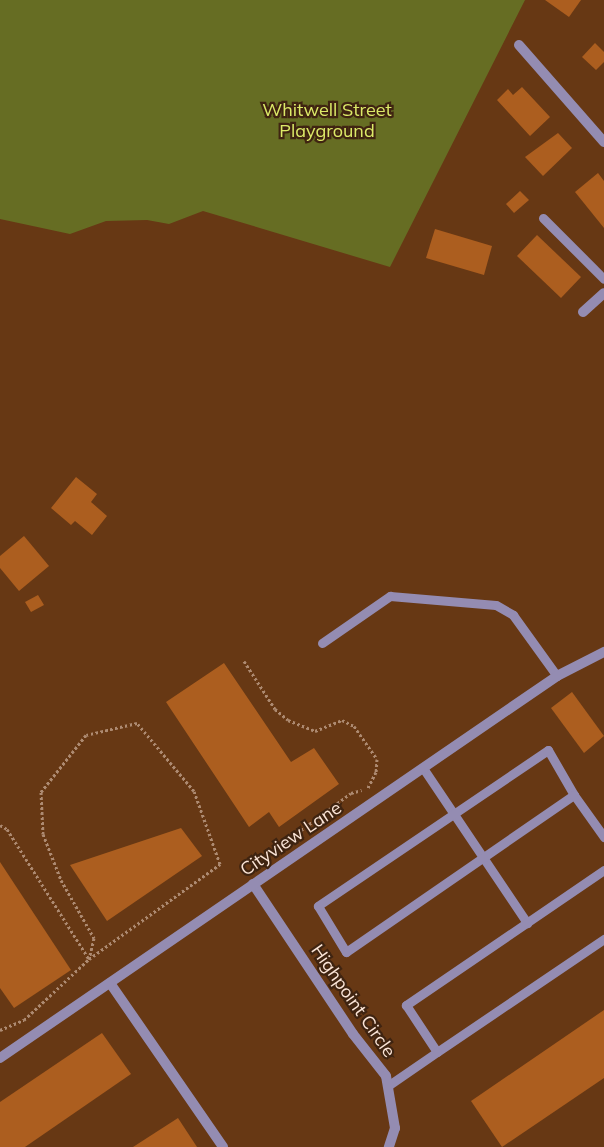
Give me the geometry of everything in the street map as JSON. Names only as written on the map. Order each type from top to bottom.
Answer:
[{"type":"street","points":[[519,45],[604,142]]},
{"type":"street","points":[[583,312],[604,293]]},
{"type":"street","name":"Cityview Lane","points":[[0,1058],[556,676],[604,652]]},
{"type":"street","name":"Highpoint Circle","points":[[253,884],[389,1085],[395,1128],[389,1147]]},
{"type":"street","points":[[110,983],[223,1147]]},
{"type":"lane","points":[[543,218],[604,279]]},
{"type":"lane","points":[[322,643],[390,596],[496,605],[513,615],[556,676]]},
{"type":"lane","points":[[574,795],[346,952],[318,906],[548,750],[574,795],[604,837]]},
{"type":"lane","points":[[423,768],[526,923]]},
{"type":"lane","points":[[437,1052],[406,1005],[604,870]]},
{"type":"lane","points":[[389,1085],[604,939]]},
{"type":"path","points":[[244,661],[275,709],[288,720],[315,731],[342,720],[349,722],[366,740],[377,759],[376,772],[367,789],[351,793],[275,849]]},
{"type":"path","points":[[0,1030],[24,1020],[89,959],[220,864],[194,791],[136,723],[86,736],[41,792],[43,834],[61,880],[94,938],[89,959]]},
{"type":"path","points":[[0,825],[7,829],[89,959]]},
{"type":"green space","name":"Whitwell Street Playground","points":[[0,0],[525,0],[390,267],[203,211],[169,224],[147,220],[106,221],[70,234],[0,219]]},
{"type":"building","points":[[545,0],[581,0],[569,17]]},
{"type":"building","points":[[595,43],[604,52],[604,62],[596,70],[582,57]]},
{"type":"building","points":[[522,87],[550,117],[530,136],[497,100],[508,89],[513,95]]},
{"type":"building","points":[[558,133],[572,148],[543,176],[525,157]]},
{"type":"building","points":[[598,173],[604,181],[604,228],[575,192]]},
{"type":"building","points":[[520,191],[529,200],[514,213],[506,204]]},
{"type":"building","points":[[435,229],[492,246],[484,275],[426,258]]},
{"type":"building","points":[[537,235],[581,277],[561,298],[517,256]]},
{"type":"building","points":[[76,477],[97,494],[91,502],[107,516],[92,535],[75,521],[71,525],[51,508]]},
{"type":"building","points":[[24,536],[49,566],[19,591],[0,568],[0,556]]},
{"type":"building","points":[[38,595],[44,605],[31,612],[25,602]]},
{"type":"building","points":[[224,663],[291,762],[314,748],[339,784],[279,827],[269,812],[249,827],[166,702]]},
{"type":"building","points":[[572,692],[604,736],[584,753],[551,708]]},
{"type":"building","points":[[181,828],[202,856],[107,921],[70,865]]},
{"type":"building","points":[[0,862],[71,970],[14,1008],[0,988]]},
{"type":"building","points":[[604,1010],[604,1078],[502,1147],[471,1101]]},
{"type":"building","points":[[102,1033],[131,1074],[25,1147],[0,1147],[0,1102]]},
{"type":"building","points":[[178,1118],[197,1147],[133,1147]]}]
